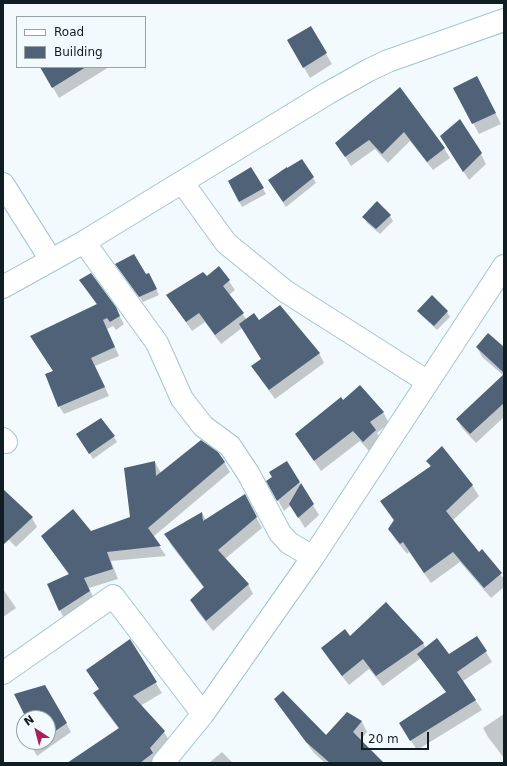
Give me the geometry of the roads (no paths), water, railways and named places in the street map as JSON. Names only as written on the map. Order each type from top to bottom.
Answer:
[{"type":"street","points":[[3,287],[84,242],[328,93],[369,70],[388,61],[504,20]]},
{"type":"street","points":[[182,182],[226,243],[286,291],[428,382]]},
{"type":"street","points":[[3,184],[51,260]]},
{"type":"street","points":[[84,242],[158,343],[182,399],[203,426],[230,446],[248,474],[280,533],[289,543],[314,557]]},
{"type":"street","points":[[163,763],[203,714],[314,557],[504,266]]},
{"type":"street","points":[[3,673],[113,596],[203,714]]}]
